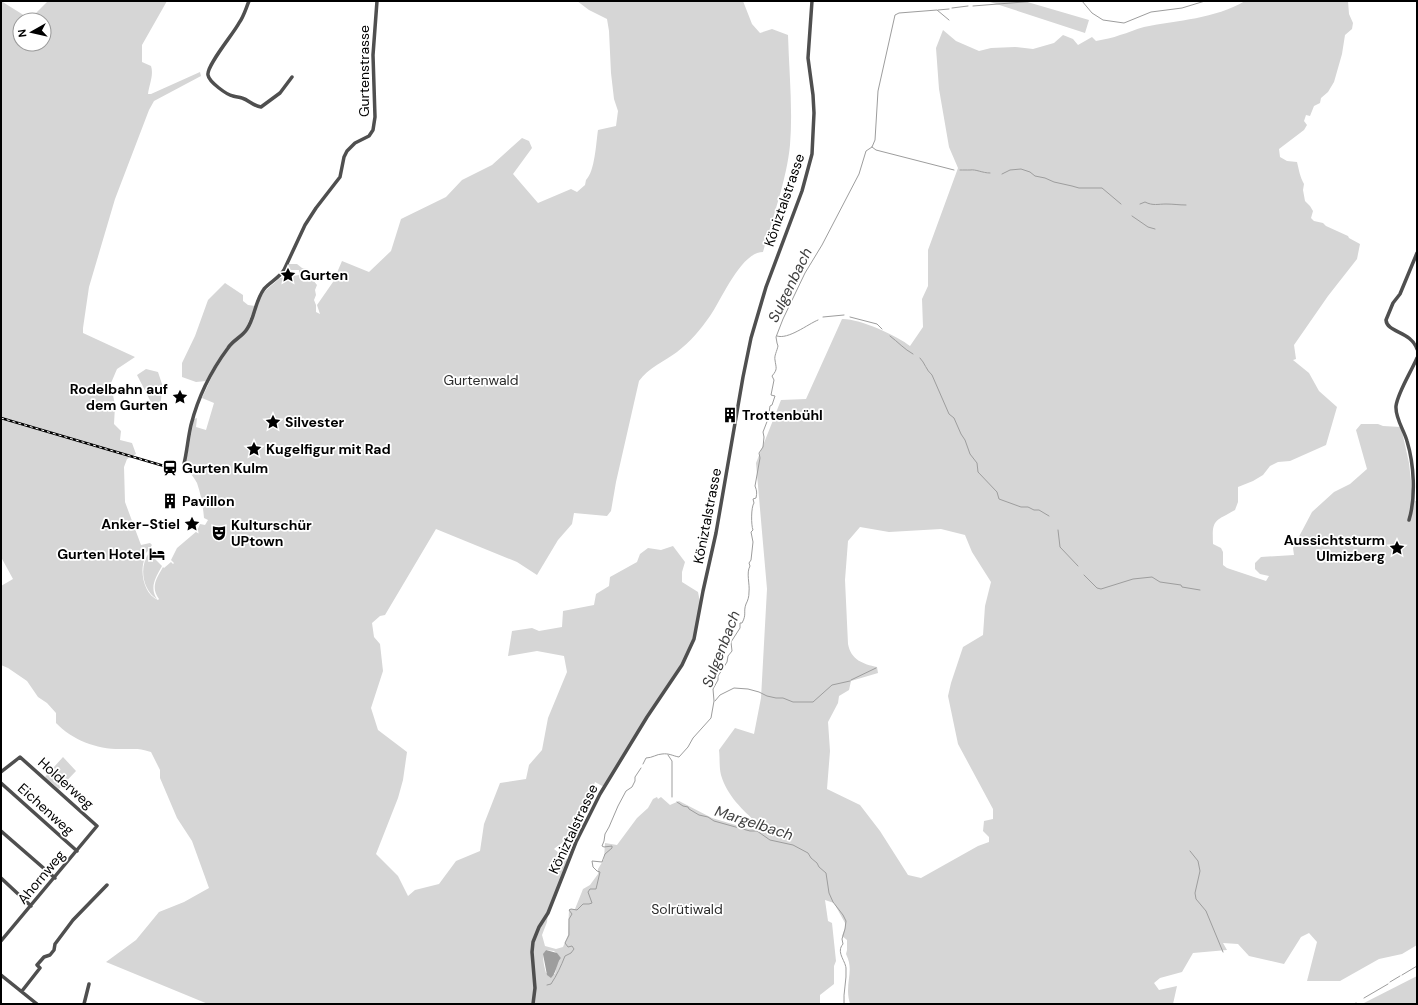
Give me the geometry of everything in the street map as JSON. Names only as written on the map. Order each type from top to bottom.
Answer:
[{"type":"street","points":[[249,1],[240,23],[218,54],[209,70],[209,79],[228,94],[243,98],[255,106],[261,107],[280,93],[292,77]]},
{"type":"street","name":"Gurtenstrasse","points":[[184,464],[191,425],[198,403],[212,372],[232,342],[242,335],[248,328],[264,290],[281,275],[305,225],[340,177],[344,157],[347,151],[356,142],[369,136],[373,130],[375,117],[373,44],[377,1]]},
{"type":"street","name":"Köniztalstrasse","points":[[534,1004],[535,988],[532,952],[533,942],[539,927],[548,913],[576,842],[600,794],[632,741],[682,665],[694,639],[704,583],[716,533],[751,338],[766,287],[802,191],[812,154],[814,113],[808,58],[812,1]]},
{"type":"street","points":[[1417,253],[1400,294],[1393,303],[1386,320],[1389,327],[1410,338],[1417,348]]},
{"type":"street","points":[[1409,520],[1413,487],[1410,455],[1396,408],[1398,399],[1417,358]]},
{"type":"street","name":"Holderweg","points":[[1,772],[20,757],[97,826]]},
{"type":"street","name":"Eichenweg","points":[[1,783],[77,851]]},
{"type":"street","name":"Ahornweg","points":[[2,938],[55,878],[97,826]]},
{"type":"street","points":[[1,831],[55,878]]},
{"type":"street","points":[[1,878],[31,906]]},
{"type":"street","points":[[22,991],[40,968],[37,965],[44,957],[50,955],[54,950],[55,944],[74,920],[107,885]]},
{"type":"street","points":[[1,975],[38,1004]]},
{"type":"street","points":[[89,984],[84,1002],[89,1004]]},
{"type":"green space","points":[[1,1],[19,12],[12,12],[12,52],[52,52],[52,12],[37,12],[48,1],[167,1],[142,45],[142,62],[151,66],[152,69],[148,94],[200,72],[201,76],[154,101],[149,110],[115,199],[89,287],[83,328],[83,333],[135,357],[117,369],[111,383],[115,406],[114,424],[121,431],[120,440],[132,443],[136,454],[127,459],[124,467],[125,502],[141,545],[150,543],[152,545],[147,552],[141,556],[145,558],[143,563],[143,576],[149,593],[158,600],[159,599],[155,590],[155,583],[163,567],[164,568],[171,562],[173,564],[174,563],[171,560],[177,548],[197,531],[200,524],[205,525],[208,520],[204,518],[202,500],[197,483],[187,466],[190,462],[186,461],[194,419],[197,418],[196,427],[206,430],[214,403],[202,398],[214,372],[232,344],[243,335],[261,296],[280,278],[299,275],[299,270],[287,270],[284,273],[289,264],[297,264],[302,268],[307,269],[308,274],[317,285],[314,300],[316,312],[320,314],[317,305],[333,282],[342,261],[369,272],[391,251],[401,219],[446,197],[462,180],[492,165],[522,138],[529,141],[532,148],[513,174],[538,203],[571,189],[577,192],[585,185],[593,164],[598,130],[616,126],[618,111],[614,99],[607,19],[589,10],[577,1],[743,1],[752,24],[760,33],[772,29],[788,35],[791,131],[783,185],[763,252],[755,254],[740,268],[710,316],[691,340],[677,352],[647,372],[639,381],[616,482],[611,511],[607,516],[574,513],[572,524],[558,540],[537,575],[517,562],[436,529],[385,615],[380,616],[372,623],[374,637],[380,644],[383,671],[371,708],[378,730],[407,752],[403,780],[398,798],[376,854],[398,876],[408,896],[415,890],[439,884],[456,861],[480,851],[484,824],[500,783],[526,779],[529,765],[542,750],[548,718],[567,672],[564,656],[537,651],[508,656],[512,631],[532,628],[539,631],[562,627],[563,611],[594,605],[596,594],[609,586],[610,577],[637,562],[640,554],[648,548],[661,550],[673,546],[685,562],[682,572],[682,582],[698,592],[700,602],[696,627],[688,655],[632,742],[615,772],[604,787],[595,782],[588,801],[579,813],[578,825],[568,838],[554,849],[568,860],[548,913],[547,922],[542,935],[545,946],[556,949],[563,947],[568,935],[569,909],[575,909],[583,889],[590,885],[598,874],[598,869],[604,859],[605,843],[617,845],[637,818],[648,808],[653,799],[657,797],[658,799],[661,797],[670,805],[679,801],[712,818],[749,829],[754,829],[758,824],[736,802],[727,790],[721,775],[719,750],[735,728],[754,734],[761,698],[767,589],[756,463],[781,400],[806,399],[842,319],[858,321],[878,328],[897,337],[910,346],[923,327],[922,299],[928,286],[928,250],[958,168],[949,147],[939,89],[936,48],[943,30],[956,41],[979,51],[991,48],[1015,47],[1033,49],[1054,43],[1063,35],[1073,39],[1078,45],[1092,37],[1096,41],[1144,27],[1221,12],[1245,1],[1348,1],[1349,14],[1353,23],[1352,29],[1345,35],[1342,54],[1334,82],[1328,92],[1321,98],[1320,103],[1314,106],[1310,116],[1306,115],[1304,121],[1307,125],[1304,130],[1279,149],[1280,157],[1287,161],[1297,162],[1304,184],[1303,190],[1305,201],[1313,211],[1311,218],[1314,221],[1323,223],[1326,226],[1348,236],[1360,244],[1357,259],[1328,296],[1294,345],[1296,359],[1293,360],[1309,373],[1319,391],[1337,407],[1326,445],[1290,461],[1278,462],[1270,466],[1263,475],[1238,487],[1238,502],[1235,510],[1219,519],[1214,525],[1213,530],[1213,544],[1221,548],[1223,552],[1223,565],[1227,568],[1266,581],[1269,576],[1260,574],[1255,569],[1255,563],[1261,557],[1294,555],[1293,548],[1312,512],[1334,492],[1350,484],[1367,469],[1356,430],[1361,424],[1378,424],[1383,426],[1401,427],[1409,463],[1413,499],[1417,502],[1417,945],[1402,954],[1379,959],[1340,981],[1307,981],[1317,942],[1309,933],[1301,937],[1284,964],[1249,956],[1238,944],[1223,943],[1227,950],[1193,953],[1182,972],[1160,978],[1154,983],[1159,990],[1177,986],[1173,1004],[850,1004],[848,991],[850,968],[846,954],[847,940],[842,936],[845,923],[834,903],[825,900],[828,921],[832,923],[836,961],[834,966],[834,984],[820,995],[820,1004],[208,1004],[106,962],[136,940],[159,912],[184,902],[209,888],[192,841],[177,818],[160,778],[160,770],[151,752],[140,749],[105,748],[87,743],[70,735],[56,723],[56,713],[47,703],[38,697],[27,681],[1,665],[1,586],[13,579],[1,557]],"holes":[[[860,527],[889,532],[941,529],[965,535],[972,552],[991,582],[985,606],[983,635],[963,647],[948,696],[958,744],[993,809],[993,819],[984,821],[983,831],[989,837],[989,842],[978,846],[921,878],[908,875],[880,831],[860,805],[827,789],[830,751],[828,722],[838,703],[839,696],[849,690],[851,681],[878,673],[877,667],[862,663],[855,658],[848,644],[845,580],[848,541]],[[546,950],[554,951],[561,958],[557,964],[555,974],[546,973],[543,961],[544,952]]]},
{"type":"green space","points":[[987,1],[1024,1],[1089,20],[1085,33]]},
{"type":"green space","points":[[225,283],[243,295],[243,301],[248,305],[255,306],[246,328],[226,348],[206,381],[196,382],[182,377],[182,363],[195,336],[208,300]]},
{"type":"green space","points":[[146,369],[158,372],[162,384],[161,401],[153,406],[137,375]]},
{"type":"green space","points":[[149,553],[153,557],[150,559],[151,560],[154,558],[162,566],[153,586],[157,599],[148,590],[145,584],[143,571],[146,558]]},
{"type":"green space","points":[[63,757],[76,771],[59,789],[45,777]]},
{"type":"green space","points":[[1417,976],[1417,1004],[1362,1004]]},
{"type":"shaded area","points":[[546,950],[557,953],[561,958],[551,978],[547,975],[543,954]]},
{"type":"waterway","points":[[973,6],[1036,1]]},
{"type":"waterway","points":[[1082,1],[1092,13],[1103,20],[1124,23],[1151,12],[1182,8],[1205,1]]},
{"type":"waterway","points":[[952,8],[968,6]]},
{"type":"waterway","points":[[938,10],[949,9]]},
{"type":"waterway","name":"Sulgenbach","points":[[643,764],[646,758],[660,754],[679,757],[688,747],[693,738],[711,718],[714,701],[713,689],[718,680],[718,676],[732,651],[731,642],[740,628],[740,623],[742,623],[745,615],[745,607],[749,597],[748,572],[753,542],[751,532],[753,530],[752,508],[754,503],[753,499],[756,498],[755,486],[760,458],[759,453],[763,447],[763,432],[768,419],[770,406],[772,405],[775,396],[771,395],[774,380],[772,376],[776,368],[775,357],[778,346],[776,337],[805,273],[822,245],[859,174],[866,151],[872,147],[875,140],[878,91],[895,15],[899,13],[937,10],[949,20]]},
{"type":"waterway","points":[[872,147],[876,150],[954,170]]},
{"type":"waterway","points":[[1002,174],[1010,170],[1021,169],[1030,172],[1035,176],[1079,188],[1102,188],[1121,204]]},
{"type":"waterway","points":[[960,170],[975,170],[990,173]]},
{"type":"waterway","points":[[1140,204],[1145,202],[1153,204],[1186,205]]},
{"type":"waterway","points":[[1132,216],[1148,227],[1155,229]]},
{"type":"waterway","points":[[823,317],[844,315]]},
{"type":"waterway","points":[[850,317],[877,324],[882,329]]},
{"type":"waterway","points":[[777,336],[787,336],[818,320]]},
{"type":"waterway","points":[[890,336],[913,354]]},
{"type":"waterway","points":[[920,358],[932,375],[949,414],[954,418],[970,454],[977,463],[978,472],[997,492],[999,499],[1021,507],[1039,510],[1049,516]]},
{"type":"waterway","points":[[1058,530],[1060,547],[1078,566]]},
{"type":"waterway","points":[[1084,575],[1097,588],[1101,589],[1133,579],[1152,577],[1160,582],[1200,590]]},
{"type":"waterway","points":[[851,680],[876,668]]},
{"type":"waterway","points":[[715,701],[720,695],[734,688],[748,689],[767,696],[783,698],[793,702],[813,702],[832,685],[850,681]]},
{"type":"waterway","name":"Margelbach","points":[[668,755],[672,761],[672,797]]},
{"type":"waterway","name":"Sulgenbach","points":[[547,985],[551,984],[553,981],[565,956],[571,953],[574,949],[572,946],[568,947],[565,943],[569,935],[569,919],[572,914],[569,910],[577,910],[583,904],[592,903],[588,892],[590,889],[596,889],[600,872],[593,867],[592,861],[602,862],[605,854],[612,848],[612,846],[602,846],[605,834],[626,791],[632,787],[635,777],[641,768]]},
{"type":"waterway","name":"Margelbach","points":[[677,802],[688,807],[699,815],[708,817],[714,821],[750,831],[757,831],[770,840],[793,845],[808,853],[826,873],[829,893],[833,902],[846,921],[842,939],[843,944],[840,950],[846,968],[844,1004]]},
{"type":"waterway","points":[[1190,851],[1198,861],[1200,871],[1195,893],[1196,899],[1206,911],[1223,952]]},
{"type":"waterway","points":[[1402,975],[1417,966]]},
{"type":"waterway","points":[[1390,982],[1400,976]]},
{"type":"waterway","points":[[1364,998],[1388,984]]},
{"type":"railway","points":[[1,418],[164,466]]},
{"type":"place","name":"Gurten","points":[[288,275]]},
{"type":"place","name":"Rodelbahn auf dem Gurten","points":[[180,397]]},
{"type":"place","name":"Trottenbühl","points":[[730,415]]},
{"type":"place","name":"Silvester","points":[[273,422]]},
{"type":"place","name":"Kugelfigur mit Rad","points":[[254,449]]},
{"type":"place","name":"Gurten Kulm","points":[[170,468]]},
{"type":"place","name":"Pavillon","points":[[170,501]]},
{"type":"place","name":"Anker-Stiel","points":[[192,524]]},
{"type":"place","name":"Kulturschür UPtown","points":[[219,533]]},
{"type":"place","name":"Aussichtsturm Ulmizberg","points":[[1397,548]]},
{"type":"place","name":"Gurten Hotel","points":[[157,554]]},
{"type":"park label","name":"Gurtenwald","points":[[481,380]]},
{"type":"park label","name":"Solrütiwald","points":[[687,909]]}]
